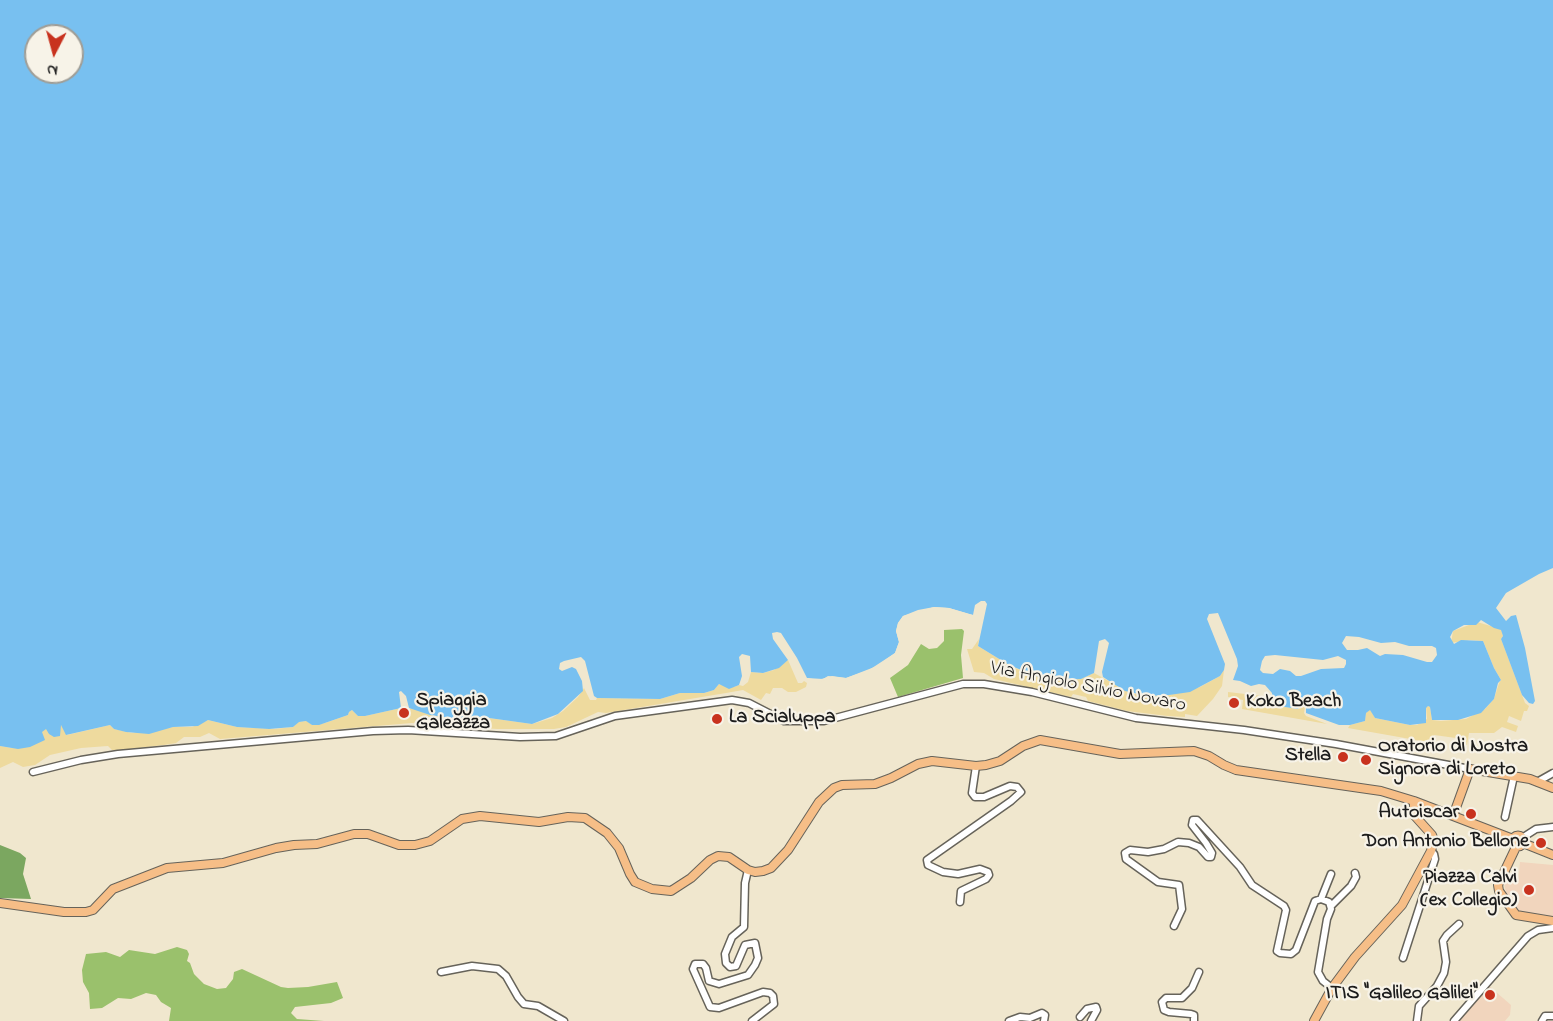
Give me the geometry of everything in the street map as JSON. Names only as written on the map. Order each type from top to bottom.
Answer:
[{"type":"main road","points":[[0,903],[64,912],[86,912],[93,910],[113,889],[167,868],[214,864],[276,848],[317,844],[354,834],[368,834],[399,845],[415,845],[430,841],[462,819],[480,816],[539,822],[585,818],[607,834],[619,848],[635,882],[645,890],[672,891],[718,856],[729,857],[748,870],[763,871],[779,862],[819,802],[834,788],[842,785],[875,784],[918,764],[932,761],[976,766],[1000,761],[1023,746],[1040,740],[1120,754],[1194,751],[1236,770],[1368,789],[1413,801],[1553,855]]},
{"type":"main road","points":[[1453,816],[1470,769],[1514,776],[1553,788]]},
{"type":"main road","points":[[1314,1021],[1332,988],[1355,957],[1402,905],[1431,851],[1434,840],[1414,815],[1413,801]]},
{"type":"main road","points":[[1518,842],[1498,885],[1498,891],[1516,915],[1553,921]]},
{"type":"street","name":"Via Angiolo Silvio Novaro","points":[[33,772],[118,754],[373,731],[408,730],[520,737],[556,736],[615,716],[732,700],[749,703],[784,721],[824,722],[963,684],[984,684],[1032,692],[1136,718],[1244,730],[1470,769]]},
{"type":"street","points":[[960,902],[961,891],[986,879],[988,872],[983,870],[958,874],[943,872],[928,865],[927,860],[1021,792],[1017,787],[1010,786],[984,797],[975,796],[972,793],[976,766]]},
{"type":"street","points":[[1537,782],[1553,773]]},
{"type":"street","points":[[1505,817],[1514,776]]},
{"type":"street","points":[[1174,926],[1182,909],[1179,885],[1158,882],[1125,856],[1127,850],[1156,851],[1178,842],[1200,846],[1208,857],[1211,857],[1212,853],[1192,825],[1193,820],[1197,820],[1215,838],[1252,885],[1286,908],[1277,951],[1287,955],[1296,950],[1314,904],[1321,899],[1331,874]]},
{"type":"street","points":[[1518,842],[1536,828],[1553,827]]},
{"type":"street","points":[[1403,958],[1435,859],[1431,851]]},
{"type":"street","points":[[748,870],[744,883],[744,927],[732,937],[725,954],[726,963],[730,967],[736,966],[745,945],[755,943],[758,958],[755,965],[748,975],[719,984],[709,981],[703,964],[695,964],[693,969],[710,1007],[719,1008],[763,992],[770,993],[774,1004],[752,1021]]},
{"type":"street","points":[[1332,988],[1323,981],[1318,972],[1327,919],[1331,906],[1351,886],[1356,877],[1355,873]]},
{"type":"street","points":[[1321,899],[1326,900],[1331,906]]},
{"type":"street","points":[[1417,1021],[1419,1006],[1437,987],[1444,973],[1446,962],[1443,941],[1447,934],[1459,924]]},
{"type":"street","points":[[1454,1021],[1528,936],[1538,930],[1553,928]]},
{"type":"street","points":[[441,972],[472,966],[498,969],[506,976],[518,998],[524,1004],[538,1006],[564,1021]]},
{"type":"street","points":[[1194,1021],[1194,1015],[1164,1010],[1162,1002],[1166,998],[1182,998],[1192,988],[1199,972]]},
{"type":"street","points":[[1080,1017],[1087,1009],[1092,1006],[1096,1007],[1097,1010],[1091,1021]]},
{"type":"street","points":[[1009,1021],[1020,1017],[1030,1018],[1042,1013],[1045,1015],[1044,1021]]},
{"type":"street","points":[[1542,1021],[1545,1016],[1553,1016]]},
{"type":"shaded area","name":"Piazza Calvi (ex Collegio)","points":[[1520,862],[1553,865],[1553,917],[1516,912],[1506,893],[1504,882],[1518,883]]},
{"type":"shaded area","name":"ITIS \"Galileo Galilei\"","points":[[1488,985],[1511,1005],[1510,1015],[1505,1021],[1458,1021]]},
{"type":"green space","points":[[962,629],[964,631],[961,655],[963,678],[898,697],[890,678],[908,665],[921,644],[929,649],[937,648],[944,641],[944,630]]},
{"type":"green space","points":[[0,845],[26,858],[23,874],[31,899],[0,898]]},
{"type":"green space","points":[[177,947],[187,950],[189,954],[187,961],[194,974],[204,984],[217,989],[226,988],[233,979],[234,972],[242,969],[288,988],[337,982],[343,998],[331,1003],[295,1007],[291,1013],[297,1019],[324,1021],[169,1021],[171,1008],[161,1002],[156,995],[146,993],[131,999],[118,998],[102,1008],[90,1009],[89,993],[83,982],[82,970],[86,954],[106,952],[120,957],[129,950],[155,954]]},
{"type":"sand","points":[[1477,622],[1501,629],[1503,636],[1501,639],[1525,703],[1529,706],[1527,711],[1524,711],[1521,721],[1509,716],[1507,722],[1518,726],[1516,732],[1502,727],[1494,733],[1469,733],[1467,745],[1456,743],[1456,738],[1434,735],[1433,743],[1348,728],[1350,725],[1365,721],[1366,713],[1370,709],[1375,718],[1417,725],[1427,719],[1426,707],[1428,706],[1432,720],[1441,721],[1466,719],[1485,709],[1494,699],[1501,680],[1483,641],[1469,640],[1451,643],[1453,631]]},
{"type":"sand","points":[[979,639],[978,646],[1009,665],[1029,674],[1059,680],[1081,679],[1094,673],[1131,693],[1148,696],[1169,695],[1200,687],[1220,676],[1224,670],[1222,686],[1197,716],[1185,714],[1185,717],[1168,716],[1127,711],[1088,701],[1086,697],[1073,694],[1071,697],[974,672],[967,649],[972,649]]},
{"type":"sand","points":[[788,660],[798,683],[804,681],[807,683],[806,687],[796,692],[773,688],[770,694],[766,693],[761,700],[743,690],[606,713],[598,712],[566,727],[554,729],[497,729],[412,723],[220,739],[209,733],[200,737],[184,737],[176,743],[164,745],[121,750],[112,750],[108,746],[81,748],[50,755],[35,765],[23,767],[13,762],[0,768],[0,746],[12,748],[46,728],[61,724],[67,735],[110,725],[114,729],[132,733],[173,727],[192,727],[208,720],[237,727],[275,729],[293,727],[298,722],[307,721],[312,725],[325,723],[348,715],[352,710],[358,716],[365,716],[401,708],[416,709],[430,715],[449,718],[482,717],[532,724],[552,718],[563,711],[584,688],[590,700],[597,698],[660,699],[680,693],[704,693],[714,690],[719,684],[743,686],[748,682],[751,672],[763,673],[774,670]]},
{"type":"sand","points":[[1228,692],[1271,697],[1272,705],[1298,709],[1302,700],[1306,700],[1304,713],[1306,716],[1327,724],[1242,709],[1243,700],[1228,697]]},
{"type":"water","points":[[0,0],[1553,0],[1553,568],[1506,593],[1496,608],[1506,621],[1516,615],[1525,648],[1535,701],[1533,704],[1522,695],[1501,639],[1503,636],[1501,630],[1481,620],[1476,625],[1464,625],[1453,631],[1450,637],[1454,644],[1461,640],[1483,641],[1501,680],[1494,699],[1481,713],[1458,720],[1432,720],[1428,706],[1426,723],[1410,725],[1375,718],[1370,710],[1366,713],[1365,721],[1339,725],[1306,713],[1306,700],[1302,700],[1298,709],[1272,705],[1272,693],[1265,685],[1251,686],[1233,680],[1238,666],[1237,659],[1218,613],[1209,614],[1207,619],[1225,664],[1220,676],[1190,692],[1148,696],[1125,691],[1103,677],[1102,672],[1109,643],[1105,639],[1099,641],[1094,673],[1081,679],[1041,678],[1009,665],[978,646],[987,604],[981,601],[975,605],[973,615],[949,608],[934,607],[903,616],[896,631],[899,642],[895,653],[869,670],[846,678],[832,676],[818,680],[807,678],[781,633],[777,632],[772,633],[773,639],[788,660],[779,668],[763,673],[751,672],[750,656],[742,654],[739,657],[742,676],[739,685],[729,689],[719,684],[714,690],[704,693],[680,693],[660,699],[597,698],[594,696],[585,661],[581,657],[564,661],[560,663],[559,669],[562,671],[572,667],[576,669],[582,681],[583,691],[558,714],[532,724],[482,717],[449,718],[430,715],[409,708],[406,696],[401,691],[399,692],[401,708],[365,716],[358,716],[352,710],[348,715],[319,725],[312,725],[306,721],[299,722],[293,727],[269,729],[237,727],[208,720],[198,726],[173,727],[149,734],[126,732],[114,729],[110,725],[66,735],[61,725],[60,736],[54,737],[46,729],[42,732],[45,740],[30,747],[18,749],[0,746]]},
{"type":"pier","points":[[934,607],[949,608],[973,615],[973,618],[941,610],[919,612],[900,624],[902,643],[898,654],[879,668],[847,681],[828,679],[818,683],[805,680],[807,678],[823,679],[828,676],[846,678],[877,666],[895,653],[899,642],[896,631],[903,616]]},
{"type":"pier","points":[[1346,636],[1381,643],[1395,642],[1409,646],[1432,646],[1436,648],[1437,655],[1432,662],[1427,662],[1403,655],[1380,656],[1367,648],[1347,650],[1342,643]]},
{"type":"pier","points":[[1265,656],[1323,660],[1338,656],[1346,660],[1346,664],[1344,668],[1321,669],[1301,676],[1280,669],[1273,674],[1263,673],[1260,670]]},
{"type":"place","name":"Koko Beach","points":[[1234,703]]},
{"type":"place","name":"Spiaggia Galeazza","points":[[404,713]]},
{"type":"place","name":"La Scialuppa","points":[[717,719]]},
{"type":"place","name":"Stella","points":[[1343,757]]},
{"type":"place","name":"Oratorio di Nostra Signora di Loreto","points":[[1366,760]]},
{"type":"place","name":"Autoiscar","points":[[1471,814]]},
{"type":"place","name":"Don Antonio Bellone","points":[[1541,843]]},
{"type":"place","name":"Piazza Calvi (ex Collegio)","points":[[1529,890]]},
{"type":"place","name":"ITIS \"Galileo Galilei\"","points":[[1490,995]]}]
